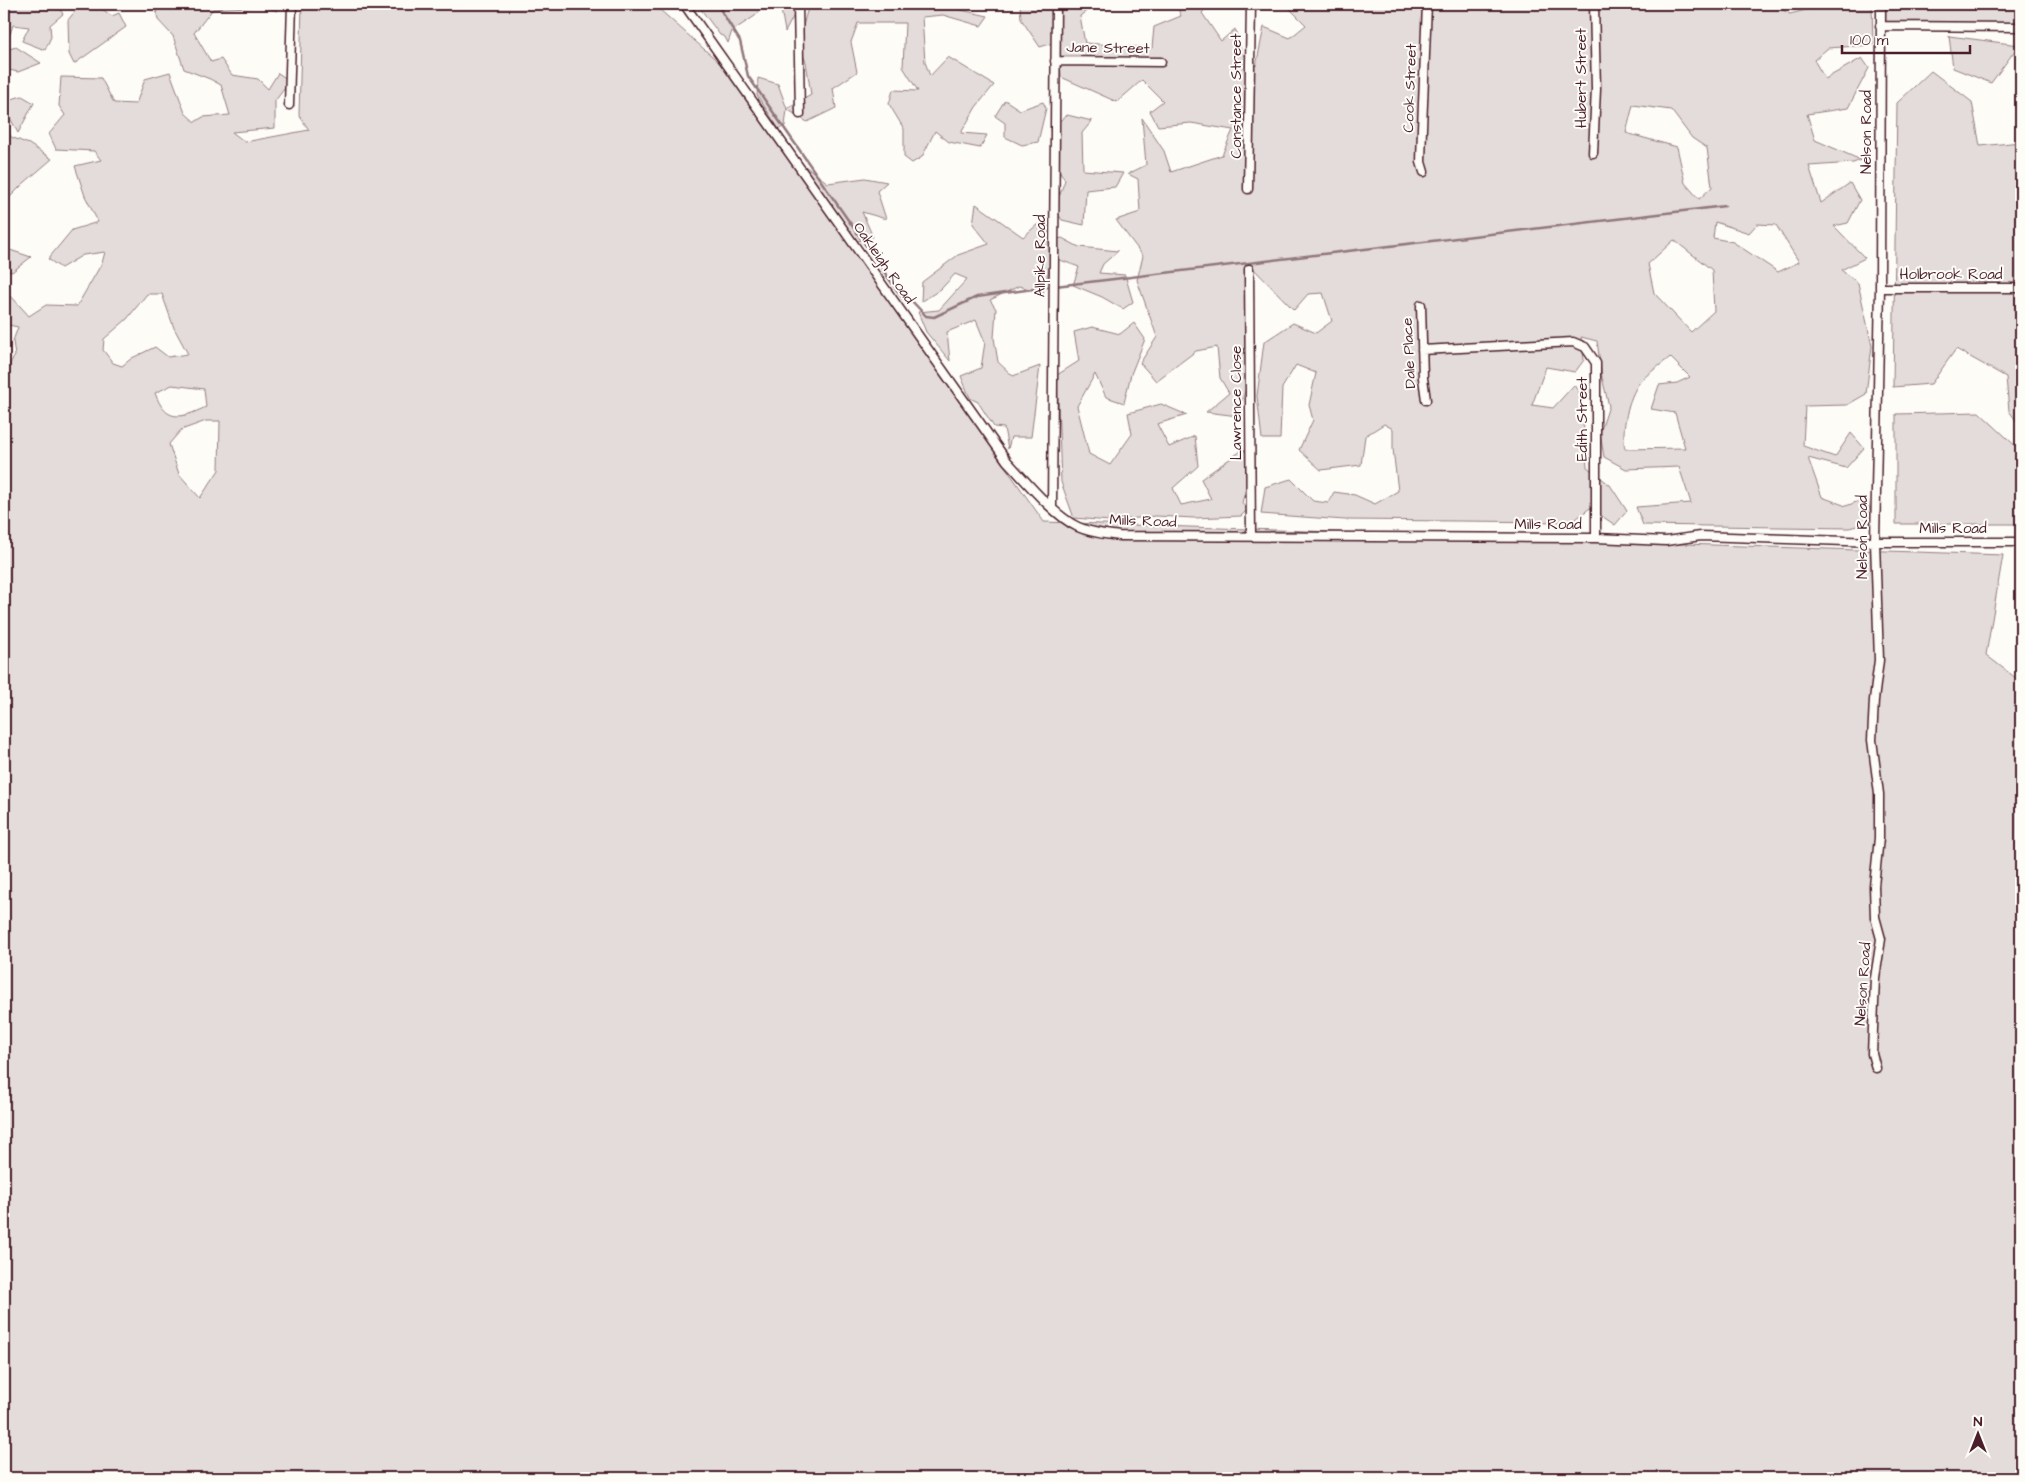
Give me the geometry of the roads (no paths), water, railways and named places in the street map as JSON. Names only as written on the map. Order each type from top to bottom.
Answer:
[{"type":"street","points":[[289,105],[292,4]]},
{"type":"street","name":"Oakleigh Road","points":[[684,4],[1007,460],[1052,508],[1076,526]]},
{"type":"street","points":[[798,4],[800,114]]},
{"type":"street","name":"Allpike Road","points":[[1052,508],[1056,4]]},
{"type":"street","name":"Constance Street","points":[[1248,189],[1251,4]]},
{"type":"street","name":"Cook Street","points":[[1424,172],[1421,162],[1426,4]]},
{"type":"street","name":"Hubert Street","points":[[1593,153],[1596,89],[1594,4]]},
{"type":"street","name":"Nelson Road","points":[[1876,1068],[1872,1054],[1875,978],[1880,939],[1875,917],[1874,886],[1879,838],[1879,794],[1872,740],[1879,660],[1875,542],[1880,288],[1881,4]]},
{"type":"street","points":[[1880,26],[2021,27]]},
{"type":"street","name":"Jane Street","points":[[1055,61],[1161,62]]},
{"type":"street","name":"Lawrence Close","points":[[1249,269],[1251,536]]},
{"type":"street","name":"Holbrook Road","points":[[1880,288],[2021,288]]},
{"type":"street","name":"Dale Place","points":[[1421,304],[1426,400]]},
{"type":"street","name":"Edith Street","points":[[1422,350],[1573,342],[1585,347],[1596,363],[1596,538]]},
{"type":"street","name":"Mills Road","points":[[1076,526],[1095,533],[1119,536],[1596,538],[1666,541],[1701,536],[1875,542],[2021,542]]},
{"type":"waterway","points":[[717,4],[740,41],[748,76],[903,299],[910,299],[926,316],[934,317],[977,297],[1047,287],[1725,206]]}]
